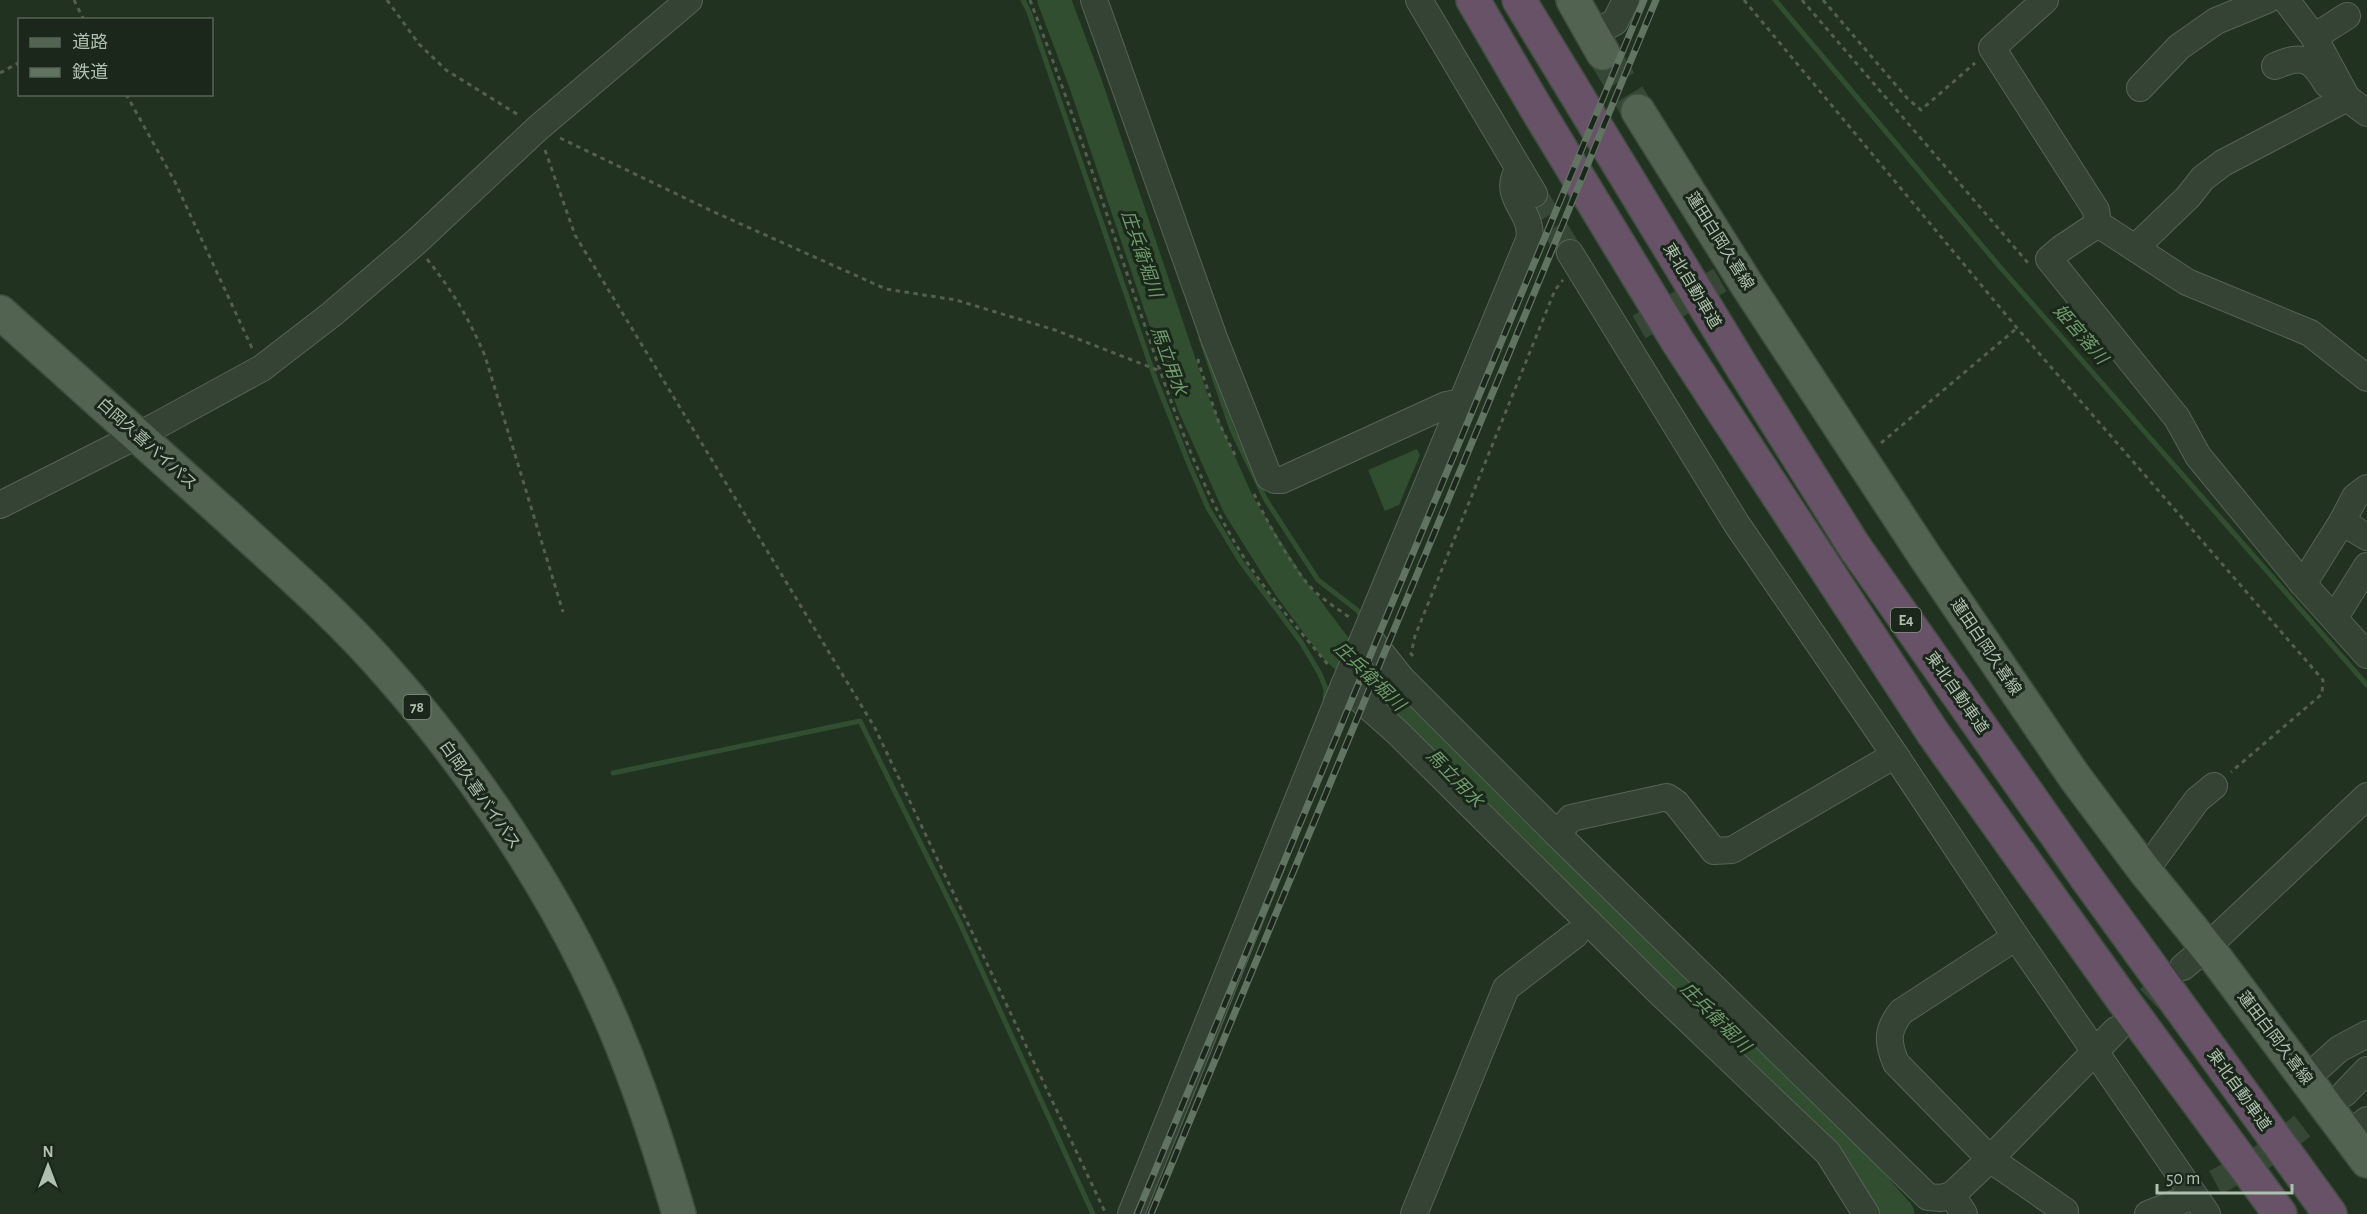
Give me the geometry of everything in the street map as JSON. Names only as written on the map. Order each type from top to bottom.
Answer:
[{"type":"highway","name":"E4","points":[[1473,0],[1678,342],[1933,733],[2123,1000],[2280,1214]]},
{"type":"highway","name":"東北自動車道","points":[[1519,0],[1735,357],[1854,546],[2094,890],[2330,1214]]},
{"type":"main road","points":[[1573,0],[1597,44]]},
{"type":"main road","name":"蓮田白岡久喜線","points":[[1638,111],[1728,274],[1862,460],[2074,776],[2145,871],[2195,957],[2306,1079],[2357,1127],[2367,1161]]},
{"type":"main road","name":"白岡久喜バイパス","points":[[0,312],[138,435],[332,614],[388,673],[460,763],[536,875],[586,965],[634,1076],[656,1136],[679,1214]]},
{"type":"street","points":[[0,505],[138,435],[262,368],[332,314],[415,243],[538,128],[689,0]]},
{"type":"street","points":[[1094,0],[1216,345],[1269,477],[1282,480],[1446,405],[1463,402]]},
{"type":"street","points":[[1419,0],[1534,194]]},
{"type":"street","points":[[1597,44],[1615,22],[1626,0]]},
{"type":"street","points":[[2045,0],[1992,48],[2096,210],[2098,224],[2187,282],[2310,333],[2367,378]]},
{"type":"street","points":[[2140,88],[2179,47],[2216,21],[2267,0]]},
{"type":"street","points":[[2286,0],[2314,37],[2342,100]]},
{"type":"street","points":[[2314,37],[2347,16]]},
{"type":"street","points":[[2275,66],[2292,58],[2308,61],[2321,73],[2342,100],[2367,113]]},
{"type":"street","points":[[2135,248],[2188,197],[2203,178],[2223,163],[2342,100]]},
{"type":"street","points":[[1131,1214],[1346,680],[1463,402],[1528,240],[1531,230],[1512,186],[1518,170]]},
{"type":"street","points":[[2098,224],[2049,259],[2177,418],[2198,456],[2303,584],[2367,655]]},
{"type":"street","points":[[1575,263],[1630,332],[1736,523],[1895,754],[2016,937],[2207,1214]]},
{"type":"street","points":[[2303,584],[2355,497],[2367,488]]},
{"type":"street","points":[[2342,522],[2367,537]]},
{"type":"street","points":[[2335,617],[2367,566]]},
{"type":"street","points":[[1364,639],[1557,834],[1929,1197],[1941,1198],[1958,1204],[1990,1159],[2116,1030]]},
{"type":"street","points":[[1346,680],[1525,861],[1828,1153],[1866,1214]]},
{"type":"street","points":[[1557,834],[1571,818],[1667,797],[1676,803],[1714,851],[1732,850],[1895,754]]},
{"type":"street","points":[[2145,871],[2197,800],[2214,786]]},
{"type":"street","points":[[2195,957],[2367,796]]},
{"type":"street","points":[[1525,861],[1519,876],[1575,935],[1641,997],[1658,990]]},
{"type":"street","points":[[1414,1214],[1506,988],[1575,935]]},
{"type":"street","points":[[2016,937],[1901,1012],[1893,1022],[1888,1046],[1896,1063],[1990,1159],[2064,1211]]},
{"type":"street","points":[[2306,1079],[2340,1049],[2367,1034]]},
{"type":"street","points":[[2345,1093],[2367,1070]]},
{"type":"street","points":[[2148,1214],[2181,1202]]},
{"type":"path","points":[[74,0],[83,18]]},
{"type":"path","points":[[387,0],[399,20],[419,44],[446,70],[538,128],[714,212],[886,289],[956,300],[1055,330],[1160,371]]},
{"type":"path","points":[[1030,0],[1072,113],[1160,371],[1192,458],[1209,496],[1233,539],[1275,600],[1346,680]]},
{"type":"path","points":[[1744,0],[2017,328],[2323,680],[2322,694],[2214,786]]},
{"type":"path","points":[[1802,0],[2028,263]]},
{"type":"path","points":[[1823,0],[1907,98],[1921,110],[1992,48]]},
{"type":"path","points":[[0,73],[18,63]]},
{"type":"path","points":[[127,96],[175,182],[262,368]]},
{"type":"path","points":[[538,128],[575,235],[875,728],[1106,1214]]},
{"type":"path","points":[[415,243],[456,297],[468,317],[485,356],[563,612]]},
{"type":"path","points":[[1415,660],[1411,654],[1415,636],[1555,290],[1575,263]]},
{"type":"path","points":[[1862,460],[2017,328]]},
{"type":"shaded area","points":[[1417,449],[1420,455],[1399,505],[1385,511],[1368,470]]},
{"type":"waterway","name":"馬立用水","points":[[1023,0],[1155,378],[1189,464],[1208,508],[1241,562],[1301,642],[1320,674],[1326,689],[1325,704]]},
{"type":"waterway","name":"庄兵衛堀川","points":[[1054,0],[1085,82],[1193,403],[1239,506],[1290,587],[1334,646],[1464,766],[1799,1101],[1898,1214]]},
{"type":"waterway","name":"姫宮落川","points":[[1775,0],[2000,267],[2367,685]]},
{"type":"waterway","points":[[1201,338],[1232,430],[1266,500],[1318,580],[1357,610],[1363,618]]},
{"type":"waterway","points":[[613,773],[860,721],[960,923],[1093,1214]]},
{"type":"tunnel","points":[[1603,53],[1638,111]]},
{"type":"tunnel","points":[[1534,194],[1570,253]]},
{"type":"tunnel","points":[[1639,327],[1720,280]]},
{"type":"tunnel","points":[[2121,1026],[2177,972]]},
{"type":"tunnel","points":[[2181,1201],[2261,1158],[2340,1097]]},
{"type":"railway","points":[[1137,1214],[1644,0]]},
{"type":"railway","points":[[1151,1214],[1656,0]]}]
